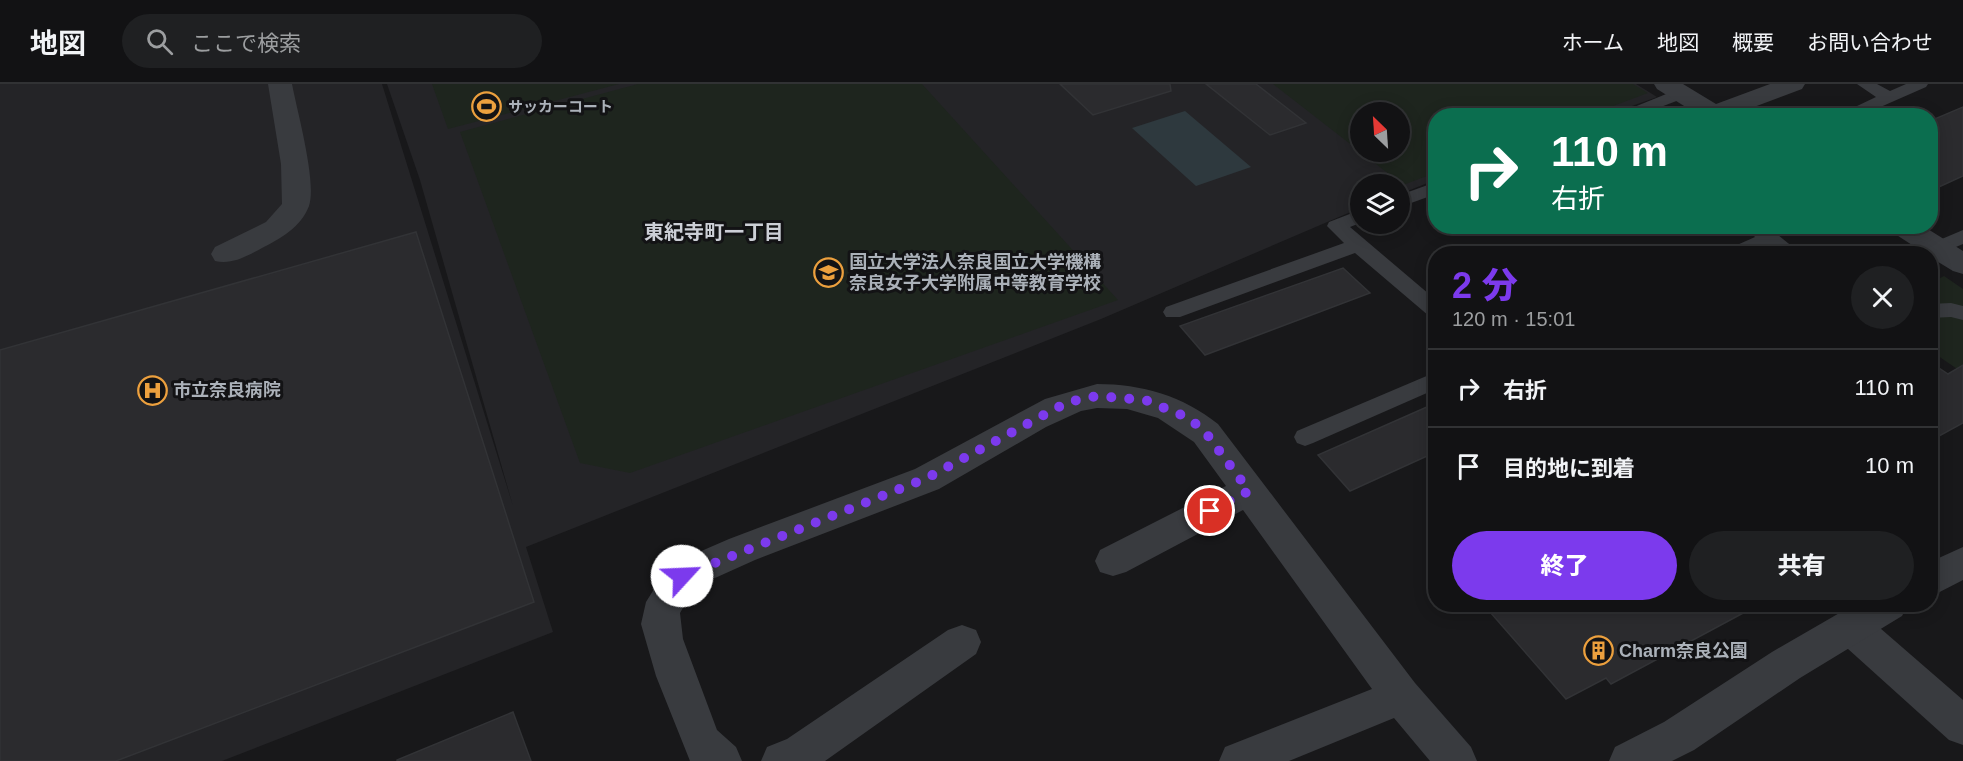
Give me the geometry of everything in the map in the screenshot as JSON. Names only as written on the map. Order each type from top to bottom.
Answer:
[{"type":"street","points":[[225,254],[281,224],[296,205],[280,84]]},
{"type":"street","points":[[1731,108],[1793,84]]},
{"type":"street","points":[[1674,88],[1706,108]]},
{"type":"street","points":[[258,117],[284,112]]},
{"type":"street","points":[[1915,234],[1934,246]]},
{"type":"street","points":[[1938,249],[1963,264]]},
{"type":"street","points":[[722,761],[708,752],[701,742],[663,639],[660,615],[669,593],[682,576],[927,478],[1068,402],[1097,396],[1145,400],[1189,418],[1206,433],[1401,696],[1456,761]]},
{"type":"street","points":[[1113,561],[1249,491]]},
{"type":"street","points":[[1938,576],[1963,562]]},
{"type":"street","points":[[1630,761],[1679,736],[1786,665],[1876,612]]},
{"type":"street","points":[[1851,627],[1963,726]]},
{"type":"street","points":[[782,761],[799,755],[962,642]]},
{"type":"street","points":[[1240,761],[1401,696]]},
{"type":"lane","points":[[1865,84],[1889,97]]},
{"type":"lane","points":[[1863,108],[1920,84]]},
{"type":"lane","points":[[1635,108],[1674,88]]},
{"type":"lane","points":[[1410,197],[1428,190]]},
{"type":"lane","points":[[1350,220],[1336,226],[1428,304]]},
{"type":"lane","points":[[1745,246],[1760,234]]},
{"type":"lane","points":[[1765,234],[1781,246]]},
{"type":"lane","points":[[1938,248],[1963,236]]},
{"type":"lane","points":[[1173,312],[1358,245]]},
{"type":"lane","points":[[1938,311],[1951,310],[1963,313]]},
{"type":"lane","points":[[1305,437],[1428,383]]},
{"type":"shaded area","points":[[0,84],[382,84],[513,506],[420,180],[387,84],[1636,84],[1657,97],[1626,108],[1428,108],[1428,183],[1410,190],[1410,174],[1350,174],[1350,212],[1101,319],[526,547],[553,632],[222,761],[0,761]]},
{"type":"shaded area","name":"サッカーコート","points":[[432,84],[619,84],[448,129]]},
{"type":"shaded area","points":[[638,84],[922,84],[1118,300],[630,473],[580,463],[460,132]]},
{"type":"shaded area","points":[[1273,84],[1633,84],[1648,93],[1608,108],[1428,108],[1428,176],[1410,182],[1410,174],[1389,174],[1374,162],[1410,162],[1410,102],[1350,102],[1350,144]]},
{"type":"shaded area","points":[[1185,111],[1251,167],[1196,186],[1132,128]]},
{"type":"shaded area","points":[[1944,276],[1963,289],[1963,373],[1938,356],[1938,279]]},
{"type":"building","points":[[1060,84],[1170,84],[1171,91],[1093,115]]},
{"type":"building","points":[[1206,84],[1256,84],[1306,123],[1270,135]]},
{"type":"building","points":[[1963,107],[1963,176],[1938,187],[1938,118]]},
{"type":"building","points":[[416,232],[534,602],[116,761],[0,761],[0,350]]},
{"type":"building","points":[[1343,268],[1370,293],[1205,355],[1180,326]]},
{"type":"building","points":[[1963,365],[1963,423],[1938,437],[1938,367],[1948,374]]},
{"type":"building","points":[[1428,407],[1428,456],[1350,491],[1318,455]]},
{"type":"building","name":"Charm奈良公園","points":[[1490,612],[1745,612],[1611,684],[1606,678],[1566,699]]},
{"type":"building","points":[[513,712],[531,761],[397,761],[397,760]]},
{"type":"place","name":"サッカーコート","points":[[487,106]]},
{"type":"place","name":"国立大学法人奈良国立大学機構 奈良女子大学附属中等教育学校","points":[[828,272]]},
{"type":"place","name":"市立奈良病院","points":[[152,390]]},
{"type":"place","name":"Charm奈良公園","points":[[1598,651]]},
{"type":"district","name":"東紀寺町一丁目","points":[[714,232]]},
{"type":"route","points":[[682,576],[932,476],[1068,402],[1097,396],[1145,400],[1166,407],[1189,418],[1206,433],[1249,491],[1210,511]]}]
